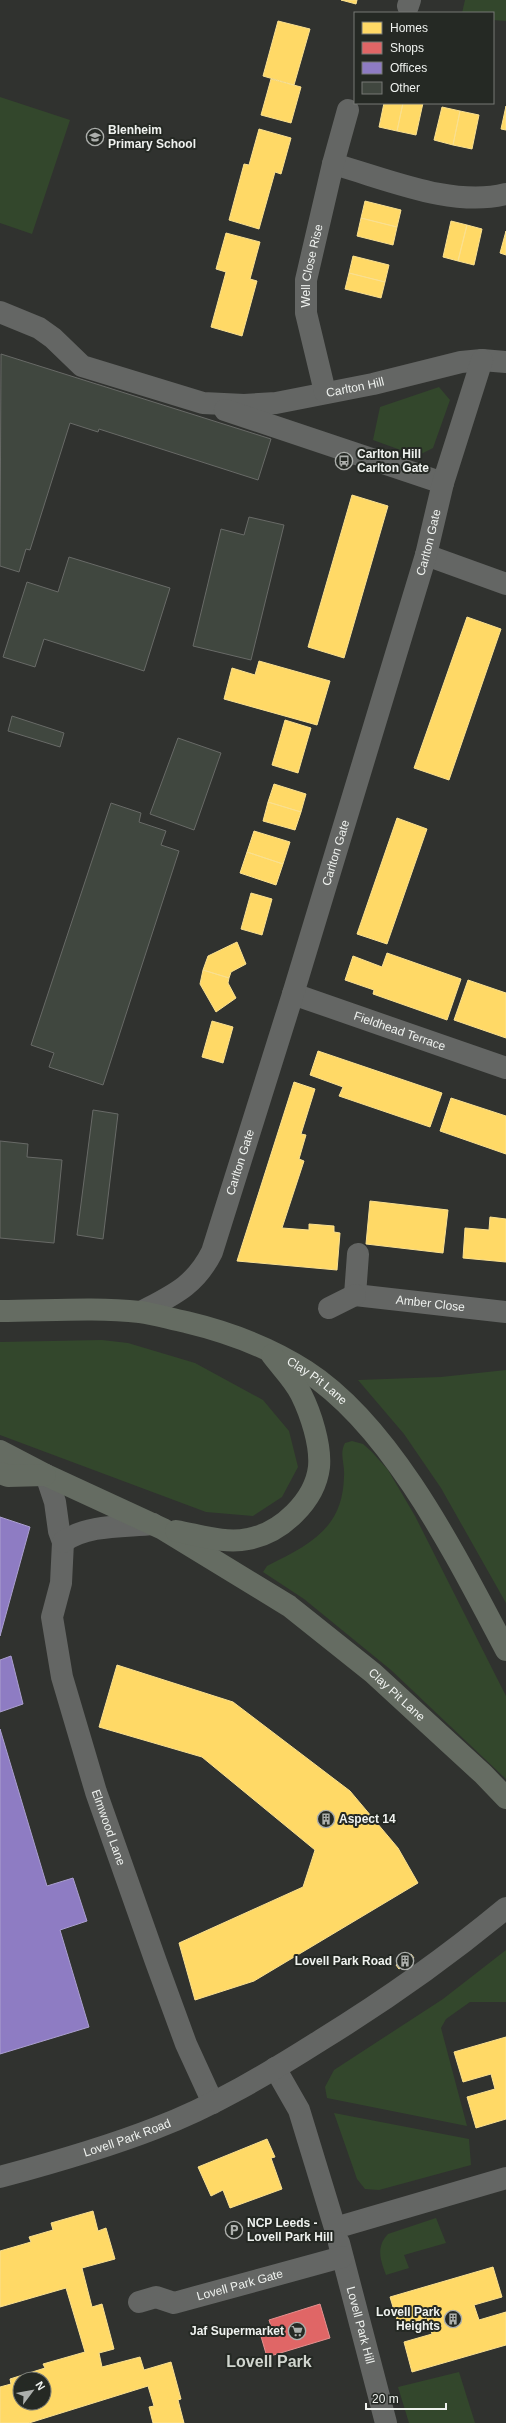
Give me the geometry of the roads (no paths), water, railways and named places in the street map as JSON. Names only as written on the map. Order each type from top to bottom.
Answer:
[{"type":"highway","name":"Clay Pit Lane","points":[[0,1311],[141,1312],[207,1327],[266,1348],[307,1371],[338,1396],[367,1425],[392,1459],[456,1556],[506,1650]]},
{"type":"highway","points":[[158,1526],[225,1540],[248,1539],[269,1532],[287,1520],[303,1504],[318,1468],[318,1449],[301,1393],[266,1348]]},
{"type":"highway","points":[[0,1451],[46,1475]]},
{"type":"highway","name":"Clay Pit Lane","points":[[0,1474],[8,1476],[46,1475],[158,1526],[295,1611],[373,1673],[483,1774],[506,1798]]},
{"type":"street","name":"Well Close Rise","points":[[325,392],[306,313],[306,280],[333,164],[348,110]]},
{"type":"street","points":[[333,164],[410,187],[456,197],[494,197],[506,194]]},
{"type":"street","name":"Carlton Hill","points":[[6,320],[39,328],[53,338],[82,366],[203,402],[443,483]]},
{"type":"street","name":"Carlton Hill","points":[[203,402],[244,405],[276,403],[325,392],[373,384],[462,362],[482,360],[506,362]]},
{"type":"street","name":"Carlton Gate","points":[[141,1312],[185,1288],[204,1267],[212,1252],[293,994],[426,555],[443,483],[482,360]]},
{"type":"street","points":[[426,555],[506,584]]},
{"type":"street","name":"Fieldhead Terrace","points":[[293,994],[506,1068]]},
{"type":"street","points":[[329,1308],[355,1295],[358,1254]]},
{"type":"street","name":"Amber Close","points":[[355,1295],[506,1312]]},
{"type":"street","name":"Elmwood Lane","points":[[46,1475],[55,1502],[59,1531],[63,1542],[61,1583],[52,1617],[66,1691],[96,1792],[156,1962],[186,2044],[213,2103]]},
{"type":"street","points":[[63,1542],[69,1538],[93,1530],[158,1526]]},
{"type":"street","name":"Lovell Park Road","points":[[0,2177],[143,2133],[213,2103],[276,2068],[369,2010],[457,1949],[506,1908]]},
{"type":"street","name":"Lovell Park Hill","points":[[276,2068],[299,2110],[335,2228],[386,2423]]},
{"type":"street","points":[[335,2228],[506,2178]]},
{"type":"street","name":"Lovell Park Gate","points":[[139,2302],[156,2297],[174,2303],[342,2257]]},
{"type":"place","name":"Blenheim Primary School","points":[[95,137]]},
{"type":"place","name":"Carlton Hill Carlton Gate","points":[[344,461]]},
{"type":"place","name":"Aspect 14","points":[[326,1819]]},
{"type":"place","name":"Lovell Park Road","points":[[405,1961]]},
{"type":"place","name":"NCP Leeds - Lovell Park Hill","points":[[234,2230]]},
{"type":"place","name":"Lovell Park Heights","points":[[453,2319]]},
{"type":"place","name":"Jaf Supermarket","points":[[297,2331]]},
{"type":"district","name":"Lovell Park","points":[[269,2361]]}]
